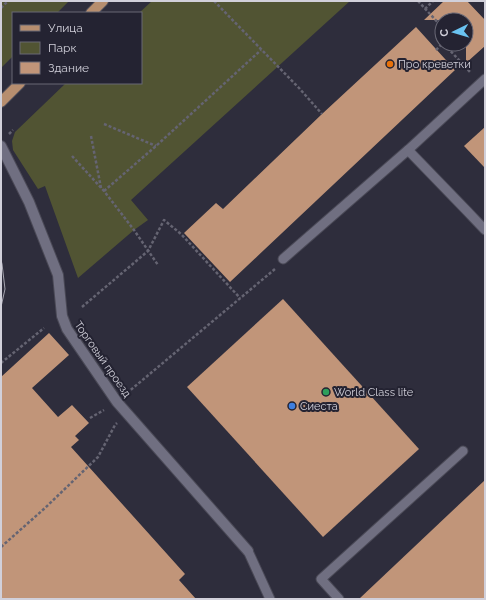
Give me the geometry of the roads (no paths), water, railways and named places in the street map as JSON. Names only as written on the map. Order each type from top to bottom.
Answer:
[{"type":"main road","points":[[92,12],[104,1]]},
{"type":"main road","points":[[1,102],[19,84]]},
{"type":"street","name":"Торговый проезд","points":[[1,146],[29,202],[58,275],[62,316],[67,329],[117,402],[248,550]]},
{"type":"lane","points":[[283,260],[408,150],[483,81]]},
{"type":"lane","points":[[408,150],[485,230]]},
{"type":"lane","points":[[339,599],[321,579],[463,451]]},
{"type":"lane","points":[[248,550],[270,599]]},
{"type":"tram line","points":[[1,260],[5,289],[1,307]]},
{"type":"place","name":"Про креветки","points":[[390,64]]},
{"type":"place","name":"World Class lite","points":[[326,392]]},
{"type":"place","name":"Сиеста","points":[[292,406]]}]
